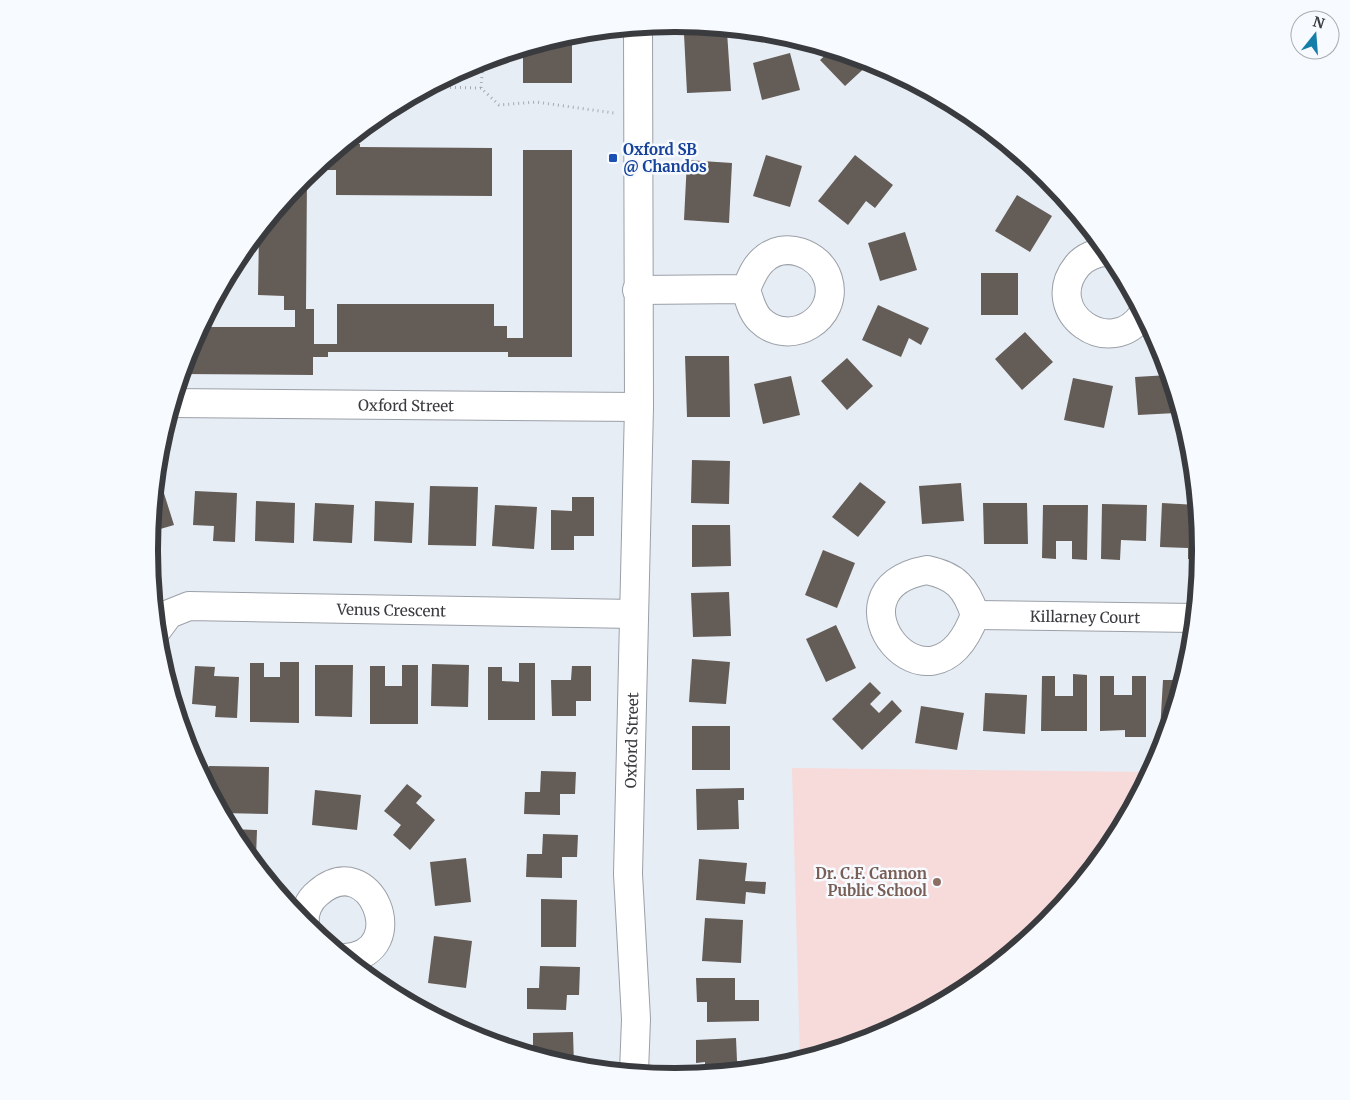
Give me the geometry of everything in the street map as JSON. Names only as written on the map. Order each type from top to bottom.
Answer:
[{"type":"street","name":"Oxford Street","points":[[634,1065],[636,1019],[628,874],[639,407],[637,290],[638,34]]},
{"type":"street","points":[[1099,254],[1091,255],[1080,263],[1072,273],[1067,292],[1071,312],[1079,322],[1090,330],[1103,334],[1116,333],[1129,328],[1138,319]]},
{"type":"street","points":[[637,290],[746,290]]},
{"type":"street","name":"Oxford Street","points":[[179,403],[639,407]]},
{"type":"street","name":"Venus Crescent","points":[[163,622],[169,614],[189,606],[634,614]]},
{"type":"street","name":"Killarney Court","points":[[975,616],[1188,618]]},
{"type":"street","points":[[305,912],[313,897],[323,888],[335,883],[348,883],[361,887],[372,895],[378,906],[381,919],[379,932],[373,944],[364,952],[354,956]]},
{"type":"path","points":[[481,88],[482,70]]},
{"type":"path","points":[[478,72],[482,76]]},
{"type":"path","points":[[444,87],[481,88],[500,105],[536,102],[638,117]]},
{"type":"shaded area","name":"Dr. C.F. Cannon Public School","points":[[792,768],[1142,772],[1123,809],[1086,865],[1041,916],[990,961],[934,998],[904,1014],[841,1040],[800,1052]]},
{"type":"building","points":[[684,34],[727,36],[731,91],[687,93]]},
{"type":"building","points":[[572,42],[572,83],[523,83],[523,56]]},
{"type":"building","points":[[790,53],[800,90],[762,100],[753,63]]},
{"type":"building","points":[[825,55],[864,69],[845,86],[820,60]]},
{"type":"building","points":[[354,144],[360,144],[360,147],[492,148],[492,196],[336,195],[336,170],[324,170]]},
{"type":"building","points":[[523,150],[572,150],[572,357],[508,357],[508,352],[328,352],[328,357],[313,357],[313,375],[189,374],[208,327],[295,327],[295,310],[284,310],[284,296],[258,295],[259,242],[307,186],[306,309],[314,309],[314,344],[337,344],[337,304],[494,304],[494,326],[507,326],[507,338],[523,338]]},
{"type":"building","points":[[766,155],[802,166],[790,207],[753,196]]},
{"type":"building","points":[[855,155],[893,185],[875,208],[866,201],[848,225],[818,201]]},
{"type":"building","points":[[687,160],[732,163],[729,223],[684,220]]},
{"type":"building","points":[[1017,195],[1052,216],[1030,252],[995,231]]},
{"type":"building","points":[[905,232],[917,270],[880,281],[868,243]]},
{"type":"building","points":[[981,273],[1018,273],[1018,315],[981,315]]},
{"type":"building","points":[[878,305],[929,328],[921,345],[909,338],[901,357],[862,340]]},
{"type":"building","points":[[1025,332],[1053,362],[1022,390],[995,359]]},
{"type":"building","points":[[685,356],[729,356],[730,417],[687,417]]},
{"type":"building","points":[[847,358],[873,386],[847,410],[821,381]]},
{"type":"building","points":[[1162,375],[1174,413],[1138,415],[1135,377]]},
{"type":"building","points":[[791,376],[800,415],[763,424],[754,384]]},
{"type":"building","points":[[1073,378],[1113,386],[1104,428],[1064,420]]},
{"type":"building","points":[[692,460],[730,461],[729,504],[691,503]]},
{"type":"building","points":[[860,482],[886,502],[858,537],[832,517]]},
{"type":"building","points":[[961,483],[964,521],[922,524],[919,486]]},
{"type":"building","points":[[430,486],[478,487],[476,546],[428,545]]},
{"type":"building","points":[[162,487],[174,525],[159,529],[159,516]]},
{"type":"building","points":[[195,491],[237,493],[235,542],[213,541],[214,526],[193,525]]},
{"type":"building","points":[[572,497],[594,497],[594,536],[574,536],[574,550],[551,550],[551,510],[572,511]]},
{"type":"building","points":[[256,501],[295,503],[294,543],[255,541]]},
{"type":"building","points":[[375,501],[414,503],[412,543],[374,541]]},
{"type":"building","points":[[315,503],[354,505],[352,543],[313,541]]},
{"type":"building","points":[[983,503],[1027,503],[1028,544],[984,544]]},
{"type":"building","points":[[1162,503],[1190,505],[1192,559],[1188,559],[1188,548],[1160,547]]},
{"type":"building","points":[[1102,504],[1147,505],[1146,541],[1121,540],[1120,560],[1101,559]]},
{"type":"building","points":[[495,505],[537,507],[534,549],[492,546]]},
{"type":"building","points":[[1043,505],[1088,505],[1087,560],[1072,559],[1072,541],[1056,541],[1056,559],[1042,558]]},
{"type":"building","points":[[692,525],[730,525],[731,566],[692,567]]},
{"type":"building","points":[[823,550],[855,563],[837,608],[805,595]]},
{"type":"building","points":[[729,592],[731,636],[693,637],[691,593]]},
{"type":"building","points":[[836,625],[856,668],[826,682],[806,639]]},
{"type":"building","points":[[692,659],[730,662],[726,704],[689,702]]},
{"type":"building","points":[[280,662],[299,662],[299,723],[250,722],[250,663],[264,663],[264,677],[280,677]]},
{"type":"building","points":[[519,663],[535,663],[535,720],[488,720],[488,667],[502,667],[502,681],[519,682]]},
{"type":"building","points":[[432,664],[469,665],[468,707],[431,706]]},
{"type":"building","points":[[315,665],[353,665],[352,717],[315,716]]},
{"type":"building","points":[[402,665],[418,665],[418,724],[370,724],[370,666],[385,666],[385,686],[402,686]]},
{"type":"building","points":[[195,666],[215,667],[214,676],[239,677],[237,718],[215,717],[216,706],[192,704]]},
{"type":"building","points":[[572,666],[591,666],[591,701],[576,701],[576,716],[552,716],[551,680],[571,680]]},
{"type":"building","points":[[1073,674],[1087,675],[1087,731],[1041,731],[1042,676],[1055,676],[1055,696],[1073,696]]},
{"type":"building","points":[[1100,676],[1114,676],[1114,695],[1132,695],[1132,676],[1146,676],[1146,737],[1125,737],[1125,730],[1100,731]]},
{"type":"building","points":[[1163,680],[1174,680],[1173,689],[1160,729]]},
{"type":"building","points":[[870,682],[881,693],[870,704],[879,713],[892,700],[902,711],[862,750],[832,719]]},
{"type":"building","points":[[985,693],[1027,695],[1025,734],[983,731]]},
{"type":"building","points":[[921,706],[964,713],[957,750],[915,743]]},
{"type":"building","points":[[692,726],[730,726],[730,770],[692,770]]},
{"type":"building","points":[[209,766],[269,767],[268,814],[230,813],[209,775]]},
{"type":"building","points":[[541,771],[576,772],[575,794],[560,794],[560,815],[524,814],[525,792],[540,792]]},
{"type":"building","points":[[407,784],[422,796],[416,803],[435,820],[410,850],[393,835],[401,825],[384,811]]},
{"type":"building","points":[[744,788],[744,800],[738,800],[739,829],[697,830],[696,789]]},
{"type":"building","points":[[315,790],[361,795],[357,830],[312,825]]},
{"type":"building","points":[[240,829],[257,830],[256,854]]},
{"type":"building","points":[[543,834],[578,835],[577,857],[562,857],[562,878],[526,877],[527,854],[542,854]]},
{"type":"building","points":[[466,858],[471,902],[435,906],[430,862]]},
{"type":"building","points":[[699,859],[747,863],[745,881],[766,882],[765,894],[746,892],[745,904],[696,900]]},
{"type":"building","points":[[541,899],[577,900],[576,947],[541,947]]},
{"type":"building","points":[[705,918],[743,920],[741,963],[702,961]]},
{"type":"building","points":[[434,936],[472,941],[466,988],[428,983]]},
{"type":"building","points":[[540,966],[580,967],[579,995],[567,995],[566,1010],[527,1009],[527,988],[539,988]]},
{"type":"building","points":[[696,978],[735,978],[735,1000],[759,1000],[759,1021],[707,1022],[707,1002],[697,1002]]},
{"type":"building","points":[[573,1032],[574,1058],[533,1048],[533,1033]]},
{"type":"building","points":[[736,1038],[737,1061],[747,1062],[705,1066],[705,1062],[696,1063],[696,1040]]},
{"type":"place","name":"Oxford SB @ Chandos","points":[[613,158]]},
{"type":"place","name":"Dr. C.F. Cannon Public School","points":[[937,882]]}]
